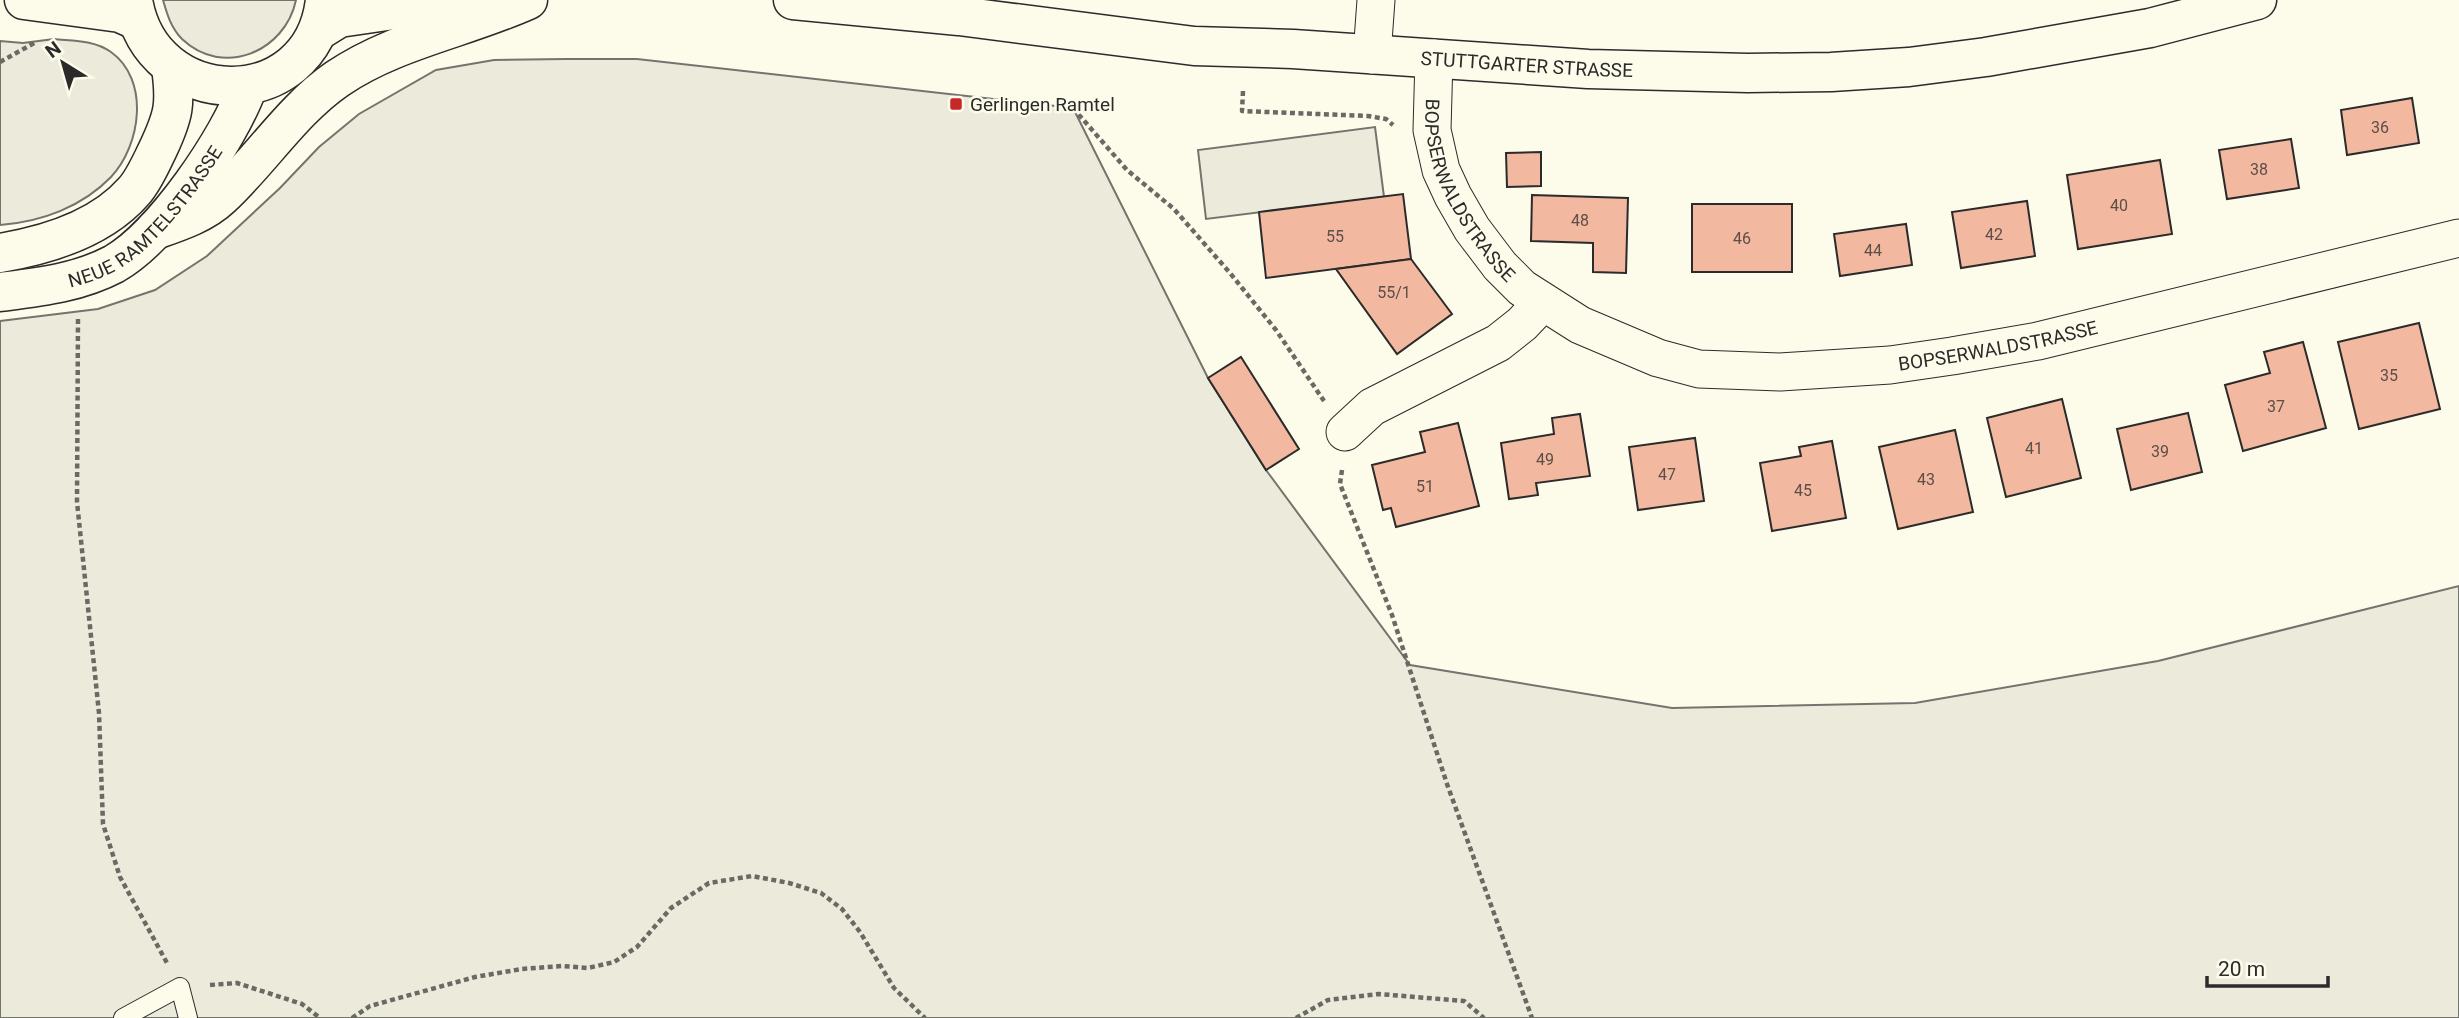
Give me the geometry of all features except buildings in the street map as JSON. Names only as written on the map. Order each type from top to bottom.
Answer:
[{"type":"main road","points":[[24,0],[120,13],[136,11],[158,53],[171,66],[194,80],[221,87],[248,86],[270,79],[290,67],[306,50],[321,15],[340,18],[462,0]]},
{"type":"main road","points":[[155,230],[189,218],[220,198],[301,111],[336,80],[379,55],[493,16],[528,0]]},
{"type":"main road","name":"STUTTGARTER STRASSE","points":[[793,0],[959,16],[1194,46],[1293,49],[1666,72],[1776,73],[1870,70],[1986,57],[2150,28],[2257,0]]},
{"type":"main road","name":"NEUE RAMTELSTRASSE","points":[[0,253],[47,242],[90,226],[113,211],[135,190],[172,119],[174,89],[171,66]]},
{"type":"main road","name":"NEUE RAMTELSTRASSE","points":[[0,292],[66,283],[114,264],[155,230],[188,190],[237,112],[248,86]]},
{"type":"street","points":[[1372,55],[1376,0]]},
{"type":"street","name":"BOPSERWALDSTRASSE","points":[[1434,58],[1432,130],[1441,170],[1472,229],[1507,274],[1542,303],[1580,325],[1658,358],[1699,369],[1780,372],[1832,370],[1940,358],[2038,341],[2459,238]]},
{"type":"street","points":[[1345,432],[1373,407],[1498,343],[1542,303]]},
{"type":"lane","points":[[123,1018],[180,987],[188,1018]]},
{"type":"path","points":[[1242,90],[1242,111],[1368,116],[1386,119],[1400,131],[1432,130]]},
{"type":"path","points":[[1073,108],[1126,170],[1174,209],[1230,273],[1276,330],[1345,432],[1340,484],[1392,615],[1447,784],[1532,1018]]},
{"type":"path","points":[[78,306],[77,502],[99,713],[103,824],[120,877],[180,987],[237,983],[302,1004],[320,1018]]},
{"type":"path","points":[[352,1018],[370,1006],[475,977],[522,969],[562,966],[588,968],[614,962],[637,947],[670,908],[709,883],[752,876],[821,893],[842,909],[860,932],[894,988],[925,1018]]},
{"type":"path","points":[[1296,1018],[1328,1000],[1379,994],[1464,1001],[1484,1018]]},
{"type":"shaded area","points":[[163,0],[296,0],[290,18],[279,34],[250,54],[233,58],[216,57],[198,51],[182,39],[172,26]]},
{"type":"shaded area","points":[[54,39],[98,45],[111,52],[123,64],[132,79],[136,95],[134,131],[121,164],[100,188],[60,211],[31,220],[0,225],[0,41],[23,43]]},
{"type":"shaded area","points":[[637,59],[1073,108],[1208,378],[1266,470],[1410,665],[1672,708],[1915,703],[2158,661],[2459,586],[2459,1018],[0,1018],[0,321],[98,309],[155,290],[207,256],[280,188],[319,147],[359,114],[436,70],[494,60]]},
{"type":"shaded area","points":[[1375,127],[1384,197],[1206,219],[1198,150]]},
{"type":"place","name":"Gerlingen Ramtel","points":[[956,104]]}]
